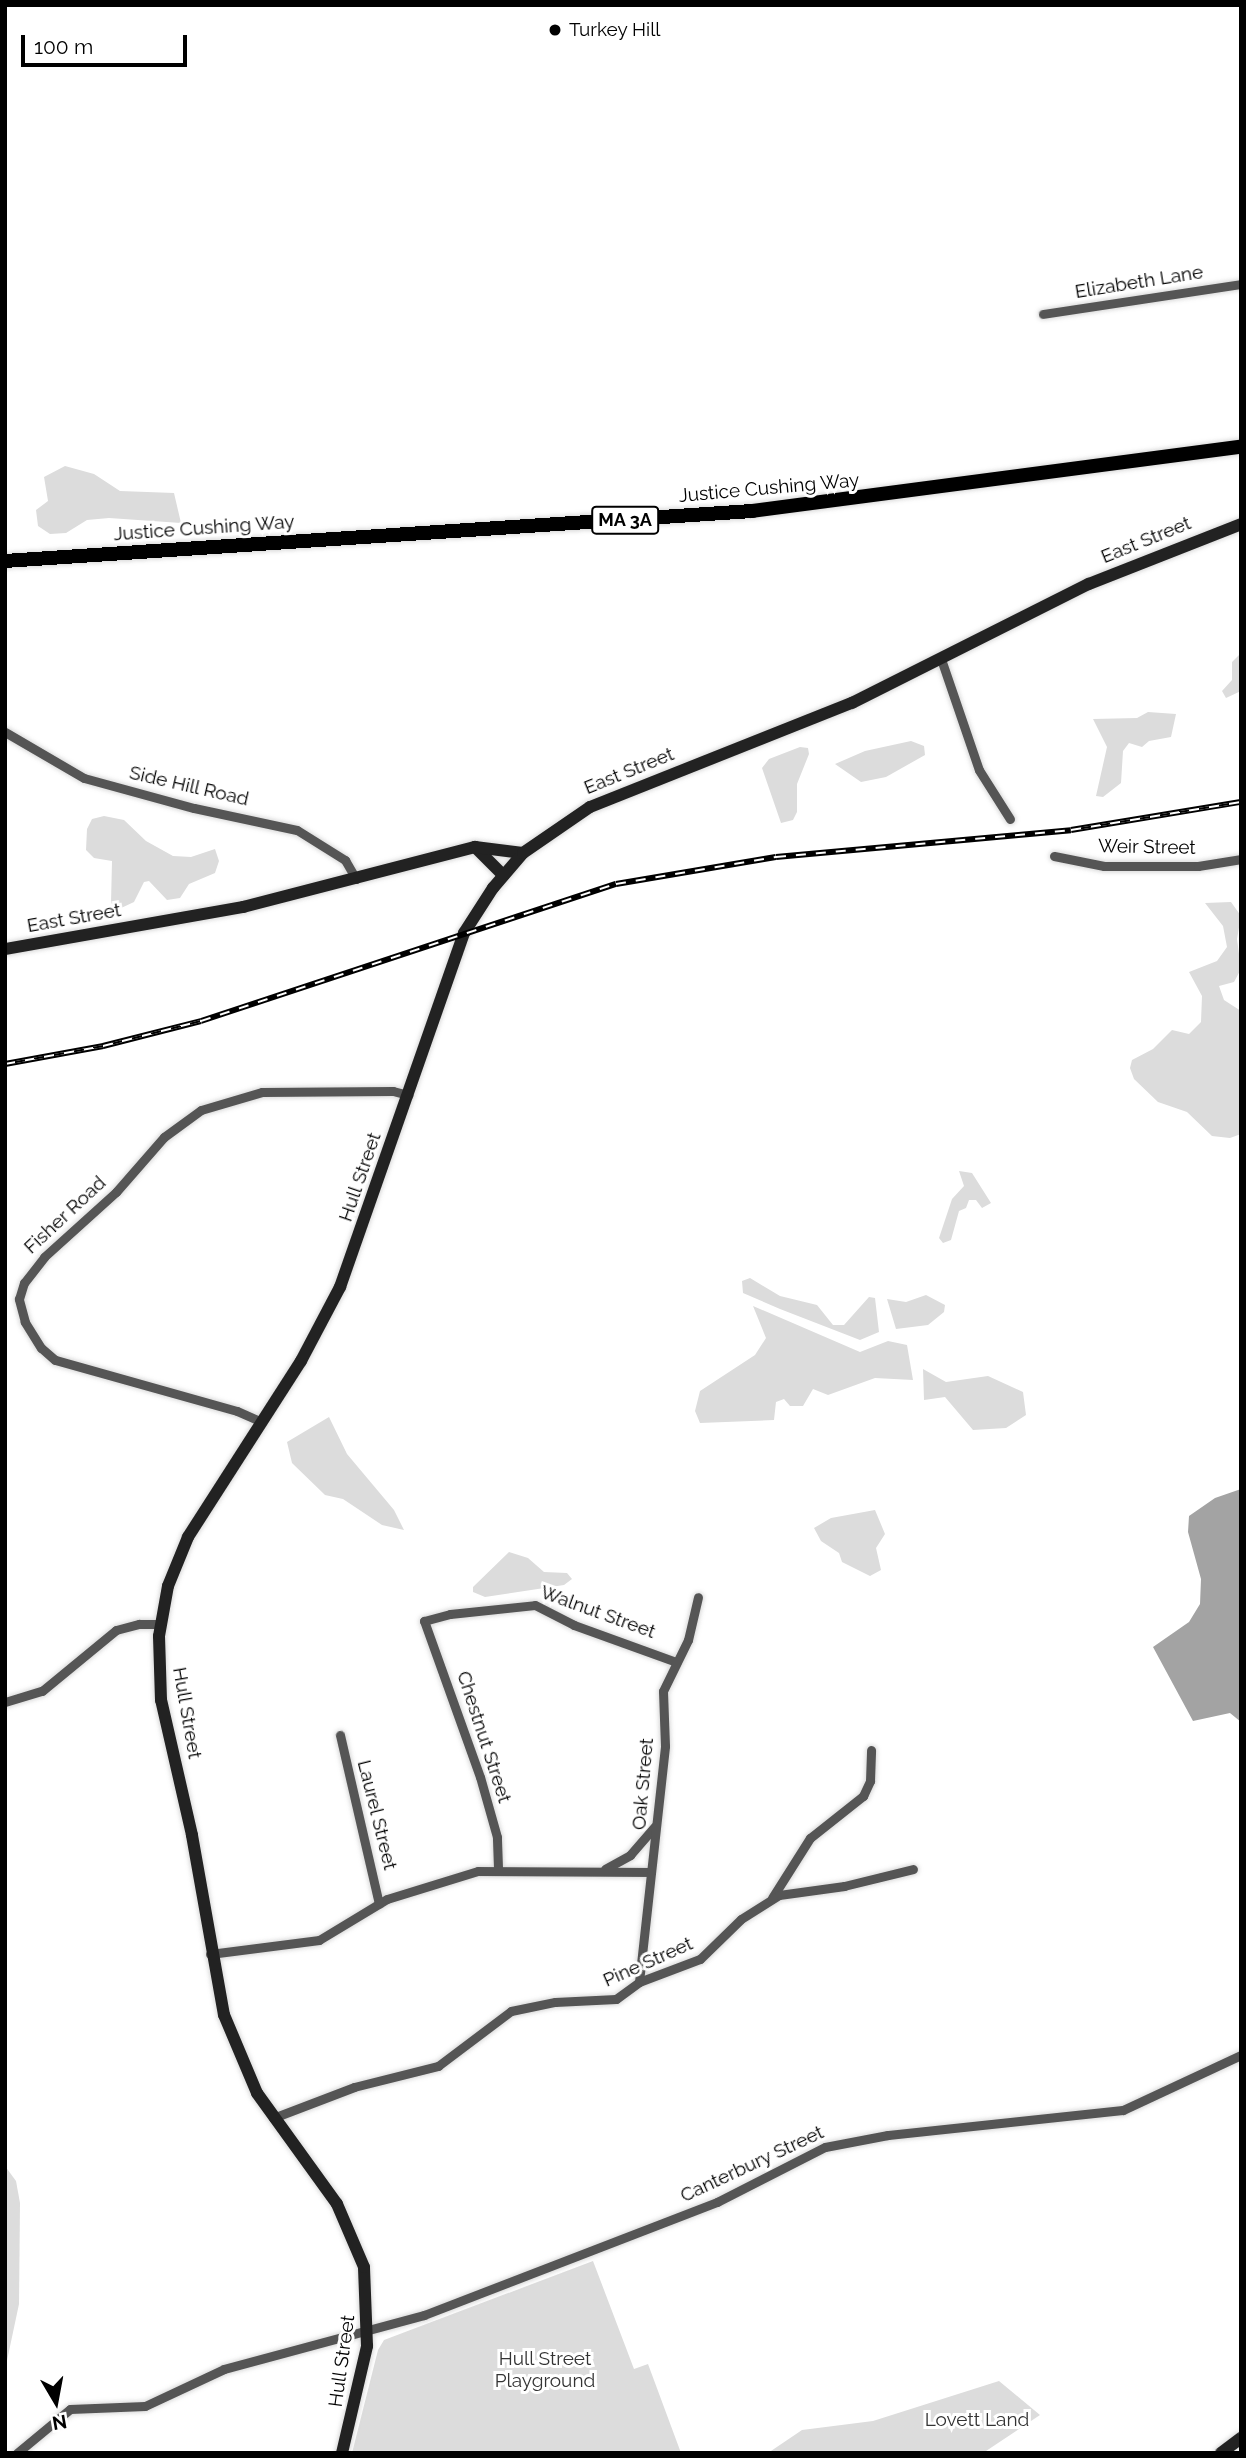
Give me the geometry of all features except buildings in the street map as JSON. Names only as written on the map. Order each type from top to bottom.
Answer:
[{"type":"main road","name":"Justice Cushing Way","points":[[5,561],[752,511],[1241,447]]},
{"type":"main road","name":"East Street","points":[[5,950],[243,907],[475,847],[523,853],[563,822],[600,802],[814,719],[941,659],[1089,584],[1241,524]]},
{"type":"main road","points":[[475,847],[503,875]]},
{"type":"main road","name":"Hull Street","points":[[342,2453],[358,2396],[368,2330],[366,2277],[349,2226],[331,2194],[273,2118],[234,2044],[210,1954],[192,1835],[161,1700],[160,1625],[168,1586],[188,1537],[307,1350],[340,1287],[464,933],[503,875],[523,853]]},
{"type":"main road","points":[[1221,2453],[1241,2438]]},
{"type":"street","name":"Elizabeth Lane","points":[[1044,314],[1241,284]]},
{"type":"street","points":[[941,659],[979,770],[1010,819]]},
{"type":"street","name":"Side Hill Road","points":[[5,732],[84,778],[179,805],[297,830],[345,860],[356,879]]},
{"type":"street","name":"Weir Street","points":[[1054,856],[1104,866],[1198,866],[1241,859]]},
{"type":"street","name":"Fisher Road","points":[[262,1422],[237,1411],[55,1360],[41,1348],[25,1322],[19,1299],[24,1283],[44,1257],[116,1192],[164,1137],[201,1110],[262,1091],[393,1091],[408,1095]]},
{"type":"street","name":"Oak Street","points":[[639,1982],[666,1739],[663,1696],[696,1618],[698,1597]]},
{"type":"street","name":"Walnut Street","points":[[424,1621],[461,1612],[535,1605],[574,1625],[676,1662]]},
{"type":"street","name":"Chestnut Street","points":[[424,1621],[480,1776],[497,1837],[498,1868]]},
{"type":"street","points":[[5,1702],[42,1691],[116,1630],[160,1625]]},
{"type":"street","name":"Laurel Street","points":[[340,1735],[379,1904]]},
{"type":"street","points":[[772,1898],[810,1838],[863,1796],[870,1781],[871,1750]]},
{"type":"street","points":[[604,1870],[630,1855],[658,1821]]},
{"type":"street","points":[[210,1954],[318,1940],[379,1904],[498,1868],[651,1872]]},
{"type":"street","name":"Pine Street","points":[[273,2118],[354,2087],[431,2069],[511,2011],[555,2002],[611,2001],[639,1982],[700,1959],[741,1919],[772,1898],[913,1869]]},
{"type":"street","name":"Canterbury Street","points":[[17,2453],[71,2409],[145,2406],[224,2369],[424,2315],[705,2207],[825,2147],[888,2135],[1122,2110],[1241,2055]]},
{"type":"green space","points":[[65,466],[94,474],[120,491],[174,493],[181,523],[109,518],[87,520],[66,533],[50,534],[38,526],[36,510],[48,501],[44,477]]},
{"type":"green space","points":[[1241,653],[1241,691],[1226,698],[1222,691],[1232,680],[1232,662]]},
{"type":"green space","points":[[1148,712],[1176,714],[1171,737],[1149,741],[1142,747],[1129,743],[1123,751],[1121,783],[1103,797],[1096,796],[1107,747],[1093,719],[1137,718]]},
{"type":"green space","points":[[911,741],[924,746],[925,755],[886,777],[861,782],[835,764],[865,751]]},
{"type":"green space","points":[[800,747],[808,748],[809,754],[797,784],[797,812],[793,820],[781,823],[762,768],[769,759]]},
{"type":"green space","points":[[104,816],[124,820],[146,841],[173,856],[191,857],[215,849],[219,861],[215,873],[189,884],[180,898],[167,900],[149,881],[144,882],[134,902],[119,909],[111,903],[112,861],[94,858],[86,850],[87,829],[92,819]]},
{"type":"green space","points":[[1231,902],[1241,916],[1237,939],[1241,969],[1234,982],[1219,986],[1224,1000],[1241,1011],[1241,1134],[1230,1138],[1212,1136],[1187,1112],[1158,1102],[1134,1079],[1130,1068],[1132,1060],[1153,1049],[1172,1030],[1189,1034],[1201,1022],[1202,996],[1189,972],[1217,961],[1227,947],[1223,926],[1205,903]]},
{"type":"green space","points":[[959,1171],[972,1173],[991,1203],[982,1208],[976,1200],[969,1200],[966,1208],[959,1211],[951,1240],[943,1243],[939,1238],[952,1199],[964,1186]]},
{"type":"green space","points":[[750,1278],[780,1296],[817,1305],[833,1325],[844,1325],[869,1297],[875,1298],[879,1332],[860,1340],[780,1309],[743,1293],[742,1281]]},
{"type":"green space","points":[[926,1295],[945,1305],[944,1312],[928,1325],[896,1329],[887,1299],[906,1302]]},
{"type":"green space","points":[[753,1306],[860,1352],[888,1341],[907,1345],[913,1380],[875,1378],[828,1395],[813,1389],[803,1406],[790,1406],[784,1399],[776,1402],[774,1420],[700,1423],[695,1411],[700,1391],[755,1355],[766,1338]]},
{"type":"green space","points":[[923,1369],[946,1382],[988,1376],[1023,1392],[1026,1415],[1006,1428],[973,1430],[945,1397],[924,1400]]},
{"type":"green space","points":[[329,1417],[347,1454],[394,1510],[404,1530],[382,1525],[343,1499],[325,1495],[292,1463],[287,1442]]},
{"type":"green space","points":[[875,1510],[885,1534],[876,1548],[881,1570],[870,1576],[842,1562],[839,1553],[821,1541],[814,1528],[831,1518]]},
{"type":"green space","points":[[509,1552],[528,1558],[544,1572],[567,1573],[572,1579],[564,1585],[485,1597],[473,1592],[473,1587]]},
{"type":"green space","points":[[5,2166],[16,2181],[20,2203],[19,2304],[5,2370]]},
{"type":"green space","name":"Hull Street Playground","points":[[593,2261],[634,2369],[648,2364],[681,2453],[352,2453],[378,2350],[384,2340]]},
{"type":"green space","name":"Lovett Land","points":[[999,2381],[1040,2415],[983,2453],[768,2453],[802,2430],[873,2421]]},
{"type":"shaded area","points":[[1241,1489],[1241,1722],[1230,1713],[1193,1721],[1153,1647],[1189,1622],[1200,1604],[1201,1579],[1188,1532],[1189,1516],[1215,1498]]},
{"type":"railway","points":[[5,1064],[103,1046],[201,1021],[616,884],[776,857],[1071,830],[1241,802]]},
{"type":"place","name":"Turkey Hill","points":[[555,30]]}]
